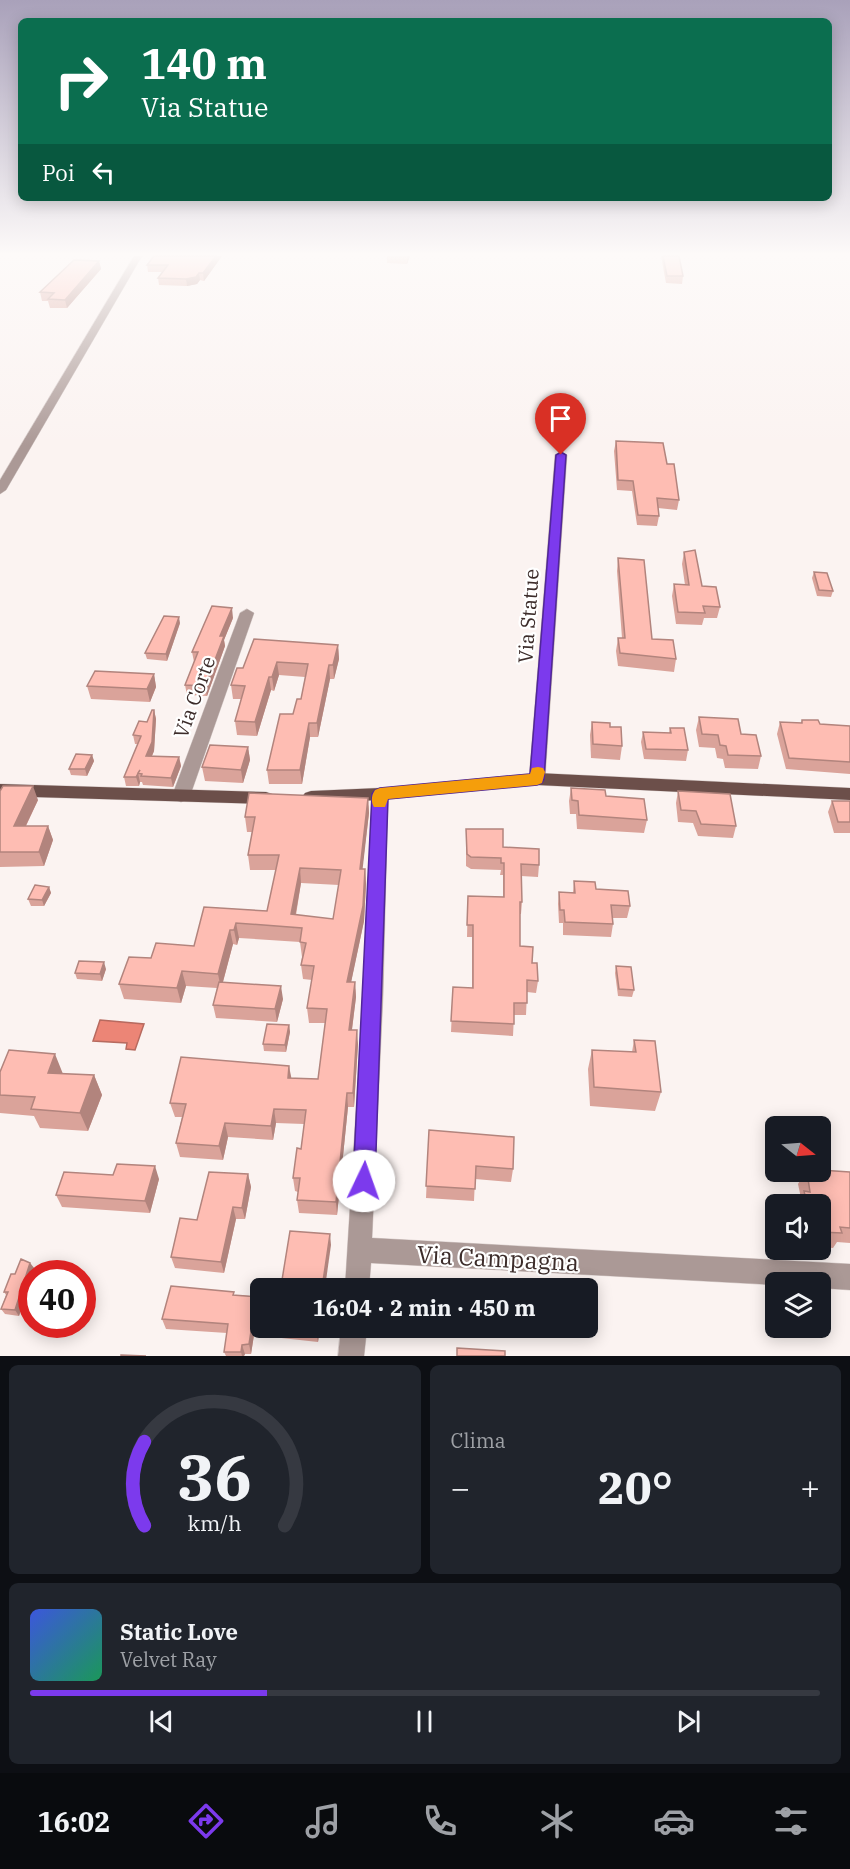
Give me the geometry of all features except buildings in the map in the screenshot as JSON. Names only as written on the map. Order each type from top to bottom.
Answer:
[{"type":"main road","points":[[0,790],[293,798],[380,794],[537,779],[850,794]]},
{"type":"street","points":[[0,490],[101,319]]},
{"type":"street","name":"Via Statue","points":[[537,779],[561,455]]},
{"type":"street","name":"Via Corte","points":[[181,796],[247,613]]},
{"type":"street","points":[[358,1278],[380,794]]},
{"type":"street","name":"Via Campagna","points":[[361,1250],[850,1277]]},
{"type":"street","points":[[351,1356],[353,1338]]},
{"type":"shaded area","points":[[100,1020],[144,1024],[135,1050],[126,1049],[127,1043],[93,1041]]},
{"type":"slow traffic","points":[[380,803],[380,794],[537,779],[538,772]]},
{"type":"route","points":[[364,1181],[380,794],[537,779],[561,455]]}]
